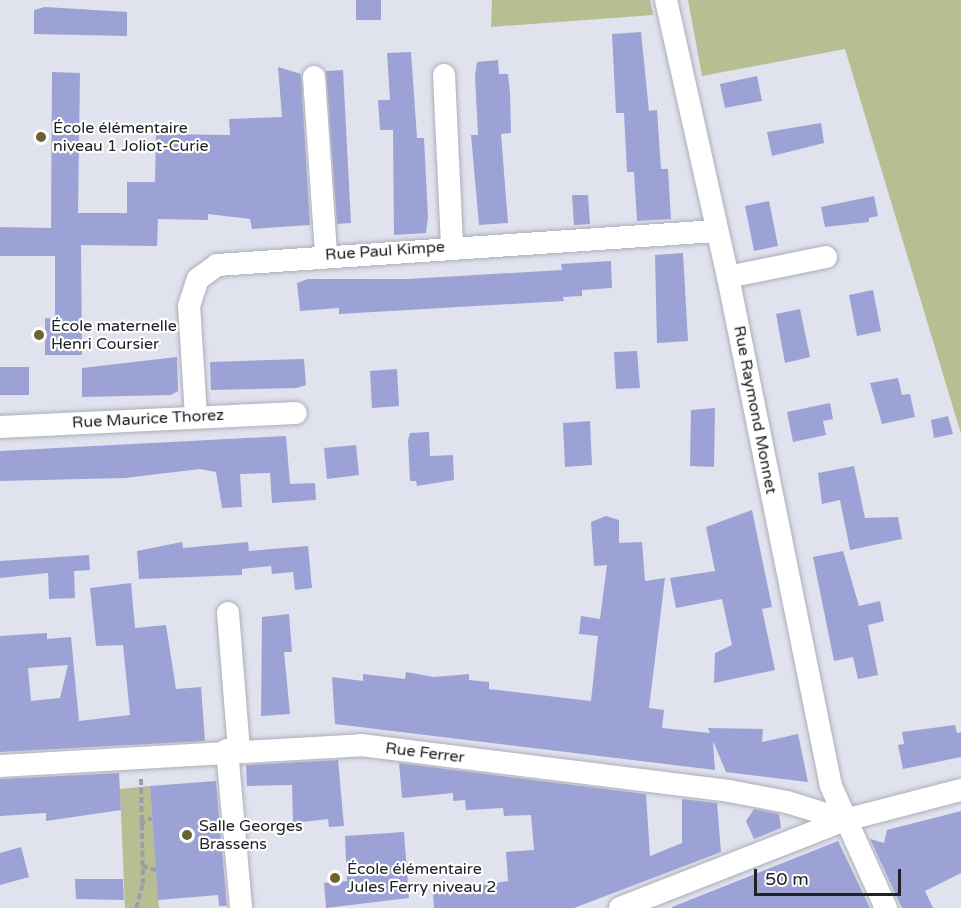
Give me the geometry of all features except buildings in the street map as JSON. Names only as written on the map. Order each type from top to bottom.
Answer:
[{"type":"street","name":"Rue Raymond Monnet","points":[[666,0],[728,277],[831,786],[844,820],[886,908]]},
{"type":"street","points":[[444,75],[452,247]]},
{"type":"street","points":[[314,77],[326,255]]},
{"type":"street","name":"Rue Paul Kimpe","points":[[196,416],[189,306],[198,279],[207,270],[231,261],[716,231]]},
{"type":"street","points":[[728,277],[826,257]]},
{"type":"street","name":"Rue Maurice Thorez","points":[[0,427],[296,413]]},
{"type":"street","points":[[228,613],[241,908]]},
{"type":"street","name":"Rue Ferrer","points":[[0,766],[233,750],[361,745],[729,791],[787,802],[844,820]]},
{"type":"street","points":[[620,908],[844,820],[961,790]]},
{"type":"path","points":[[135,758],[143,787],[140,825],[142,866],[136,908]]},
{"type":"path","points":[[140,825],[152,818]]},
{"type":"path","points":[[142,866],[156,870]]},
{"type":"green space","points":[[492,0],[650,0],[653,15],[491,27]]},
{"type":"green space","points":[[688,0],[961,0],[961,434],[845,49],[702,76]]},
{"type":"green space","points":[[150,786],[159,908],[125,908],[120,789]]},
{"type":"place","name":"École élémentaire niveau 1 Joliot-Curie","points":[[41,137]]},
{"type":"place","name":"École maternelle Henri Coursier","points":[[39,335]]},
{"type":"place","name":"Salle Georges Brassens","points":[[187,835]]},
{"type":"place","name":"École élémentaire Jules Ferry niveau 2","points":[[335,878]]}]
